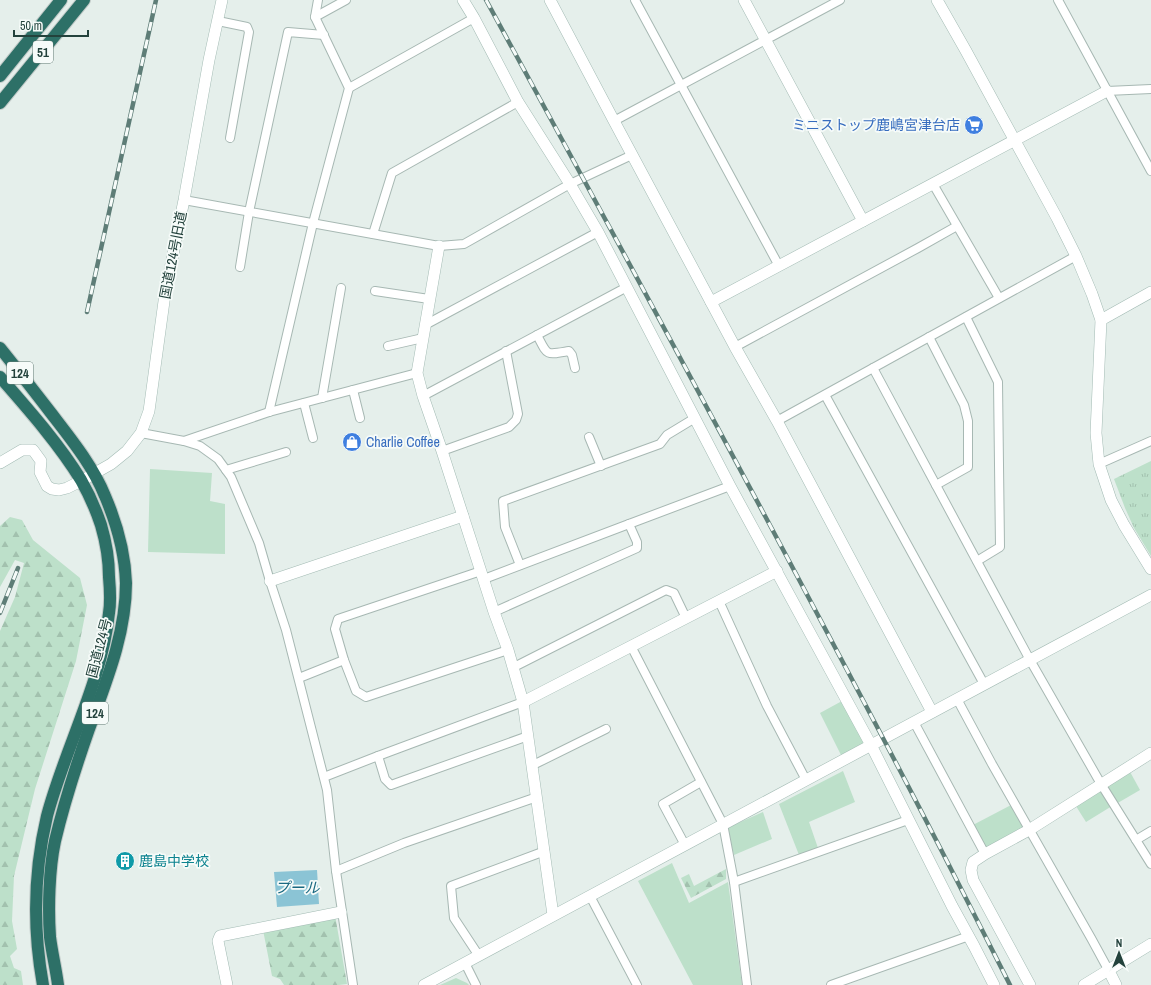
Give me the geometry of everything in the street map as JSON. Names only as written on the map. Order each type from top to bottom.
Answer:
[{"type":"highway","name":"51","points":[[0,76],[61,0]]},
{"type":"highway","name":"51","points":[[0,103],[84,0]]},
{"type":"highway","name":"国道124号","points":[[0,348],[68,434],[94,474],[107,501],[120,542],[125,568],[125,599],[120,636],[106,684],[62,811],[55,843],[51,874],[50,924],[51,944],[58,985]]},
{"type":"highway","name":"国道124号","points":[[0,377],[32,414],[81,481],[97,516],[105,539],[109,562],[110,612],[99,662],[48,815],[42,844],[38,872],[36,922],[43,985]]},
{"type":"street","name":"国道124号旧道","points":[[0,463],[22,450],[33,450],[41,461],[40,472],[47,486],[52,489],[59,490],[81,481],[111,464],[127,451],[141,433],[149,411],[165,294],[222,0]]},
{"type":"street","points":[[269,412],[313,223],[349,88],[315,17],[318,0]]},
{"type":"street","points":[[315,17],[346,0]]},
{"type":"street","points":[[463,0],[518,102],[570,184],[598,232],[730,486],[871,745],[952,906],[994,985]]},
{"type":"street","points":[[550,0],[614,122],[735,347],[777,421],[932,712]]},
{"type":"street","points":[[635,0],[769,245],[779,266]]},
{"type":"street","points":[[744,0],[864,221]]},
{"type":"street","points":[[614,122],[765,40],[828,3],[840,0]]},
{"type":"street","points":[[937,0],[1057,218],[1076,256],[1101,320],[1096,433],[1099,464],[1111,500],[1124,525],[1151,569]]},
{"type":"street","points":[[1058,0],[1151,171]]},
{"type":"street","points":[[349,88],[474,18]]},
{"type":"street","points":[[218,21],[247,27],[249,32],[230,138]]},
{"type":"street","points":[[240,267],[249,212],[288,32],[324,35]]},
{"type":"street","points":[[711,302],[1107,90],[1151,89]]},
{"type":"street","points":[[373,234],[392,173],[518,102]]},
{"type":"street","points":[[184,200],[439,246],[464,244],[570,184],[632,155]]},
{"type":"street","points":[[933,184],[999,298]]},
{"type":"street","points":[[735,347],[957,226]]},
{"type":"street","points":[[425,325],[598,232]]},
{"type":"street","points":[[439,246],[417,373],[423,396],[494,612],[514,667],[523,702],[538,797],[553,915]]},
{"type":"street","points":[[777,421],[1076,256]]},
{"type":"street","points":[[423,396],[627,287]]},
{"type":"street","points":[[322,398],[341,288]]},
{"type":"street","points":[[375,291],[429,299]]},
{"type":"street","points":[[1101,320],[1151,292]]},
{"type":"street","points":[[966,317],[998,382],[1000,547],[977,561]]},
{"type":"street","points":[[537,335],[546,351],[550,354],[569,351],[572,355],[575,368]]},
{"type":"street","points":[[929,337],[964,405],[968,421],[968,467],[936,485]]},
{"type":"street","points":[[388,346],[423,338]]},
{"type":"street","points":[[442,451],[509,427],[516,420],[518,414],[506,351]]},
{"type":"street","points":[[873,368],[1030,660],[1101,784],[1151,864]]},
{"type":"street","points":[[184,440],[269,412],[417,373]]},
{"type":"street","points":[[353,390],[360,418]]},
{"type":"street","points":[[824,394],[984,684]]},
{"type":"street","points":[[304,403],[313,438]]},
{"type":"street","points":[[520,565],[505,527],[503,501],[660,444],[667,435],[695,418]]},
{"type":"street","points":[[141,433],[184,440],[200,446],[218,459],[231,477],[259,542],[286,630],[327,790],[341,912],[353,985]]},
{"type":"street","points":[[589,437],[601,466]]},
{"type":"street","points":[[1099,464],[1151,441]]},
{"type":"street","points":[[226,470],[286,452]]},
{"type":"street","points":[[508,650],[366,697],[356,691],[344,660],[335,629],[338,619],[520,565],[730,486]]},
{"type":"street","points":[[270,581],[463,516]]},
{"type":"street","points":[[494,612],[637,548],[637,542],[630,524]]},
{"type":"street","points":[[324,777],[523,702],[777,571]]},
{"type":"street","points":[[514,667],[666,590],[674,593],[686,618]]},
{"type":"street","points":[[424,985],[1151,595]]},
{"type":"street","points":[[719,601],[767,706],[806,780]]},
{"type":"street","points":[[631,646],[723,824],[734,882],[747,985]]},
{"type":"street","points":[[298,678],[344,660]]},
{"type":"street","points":[[957,699],[1029,830],[1092,938],[1116,985]]},
{"type":"street","points":[[914,722],[985,854]]},
{"type":"street","points":[[533,765],[606,729]]},
{"type":"street","points":[[378,756],[385,779],[391,785],[528,736]]},
{"type":"street","points":[[1030,985],[973,880],[971,870],[974,862],[985,854],[1029,830],[1151,753]]},
{"type":"street","points":[[685,845],[663,804],[701,782]]},
{"type":"street","points":[[336,871],[404,843],[538,797]]},
{"type":"street","points":[[734,882],[908,820]]},
{"type":"street","points":[[1136,840],[1151,831]]},
{"type":"street","points":[[479,956],[454,918],[451,886],[545,851]]},
{"type":"street","points":[[590,896],[638,985]]},
{"type":"street","points":[[227,985],[218,941],[220,936],[341,912]]},
{"type":"street","points":[[831,985],[969,936]]},
{"type":"street","points":[[1084,985],[1151,944]]},
{"type":"street","points":[[465,963],[476,985]]},
{"type":"green space","points":[[1151,461],[1151,556],[1134,528],[1114,479]]},
{"type":"green space","points":[[150,469],[212,473],[210,501],[225,504],[225,554],[148,552]]},
{"type":"green space","points":[[10,517],[22,520],[33,540],[80,578],[87,605],[76,661],[35,789],[14,876],[12,921],[17,949],[10,956],[14,968],[21,971],[23,985],[0,985],[0,631],[15,597],[24,563],[15,560],[0,587],[0,526]]},
{"type":"green space","points":[[842,701],[864,741],[862,746],[842,757],[820,713]]},
{"type":"green space","points":[[1129,770],[1140,790],[1116,804],[1104,786]]},
{"type":"green space","points":[[843,771],[855,802],[809,822],[818,848],[799,855],[779,804]]},
{"type":"green space","points":[[1100,787],[1112,806],[1086,822],[1074,803]]},
{"type":"green space","points":[[1013,804],[1028,830],[985,853],[971,826]]},
{"type":"green space","points":[[763,812],[772,839],[734,855],[727,828]]},
{"type":"green space","points":[[672,863],[689,903],[728,882],[742,985],[693,985],[638,881]]},
{"type":"green space","points":[[726,869],[726,879],[691,898],[681,878],[689,874],[694,886]]},
{"type":"green space","points":[[335,915],[347,984],[284,985],[280,979],[272,976],[263,930]]},
{"type":"green space","points":[[456,978],[469,985],[440,985]]},
{"type":"water","name":"プール","points":[[317,870],[319,904],[277,907],[274,872]]},
{"type":"railway","points":[[87,312],[156,0]]},
{"type":"railway","points":[[486,0],[794,570],[910,789],[1010,985]]},
{"type":"railway","points":[[0,613],[18,568]]},
{"type":"place","name":"ミニストップ鹿嶋宮津台店","points":[[974,125]]},
{"type":"place","name":"Charlie Coffee","points":[[352,442]]},
{"type":"place","name":"鹿島中学校","points":[[125,861]]}]
